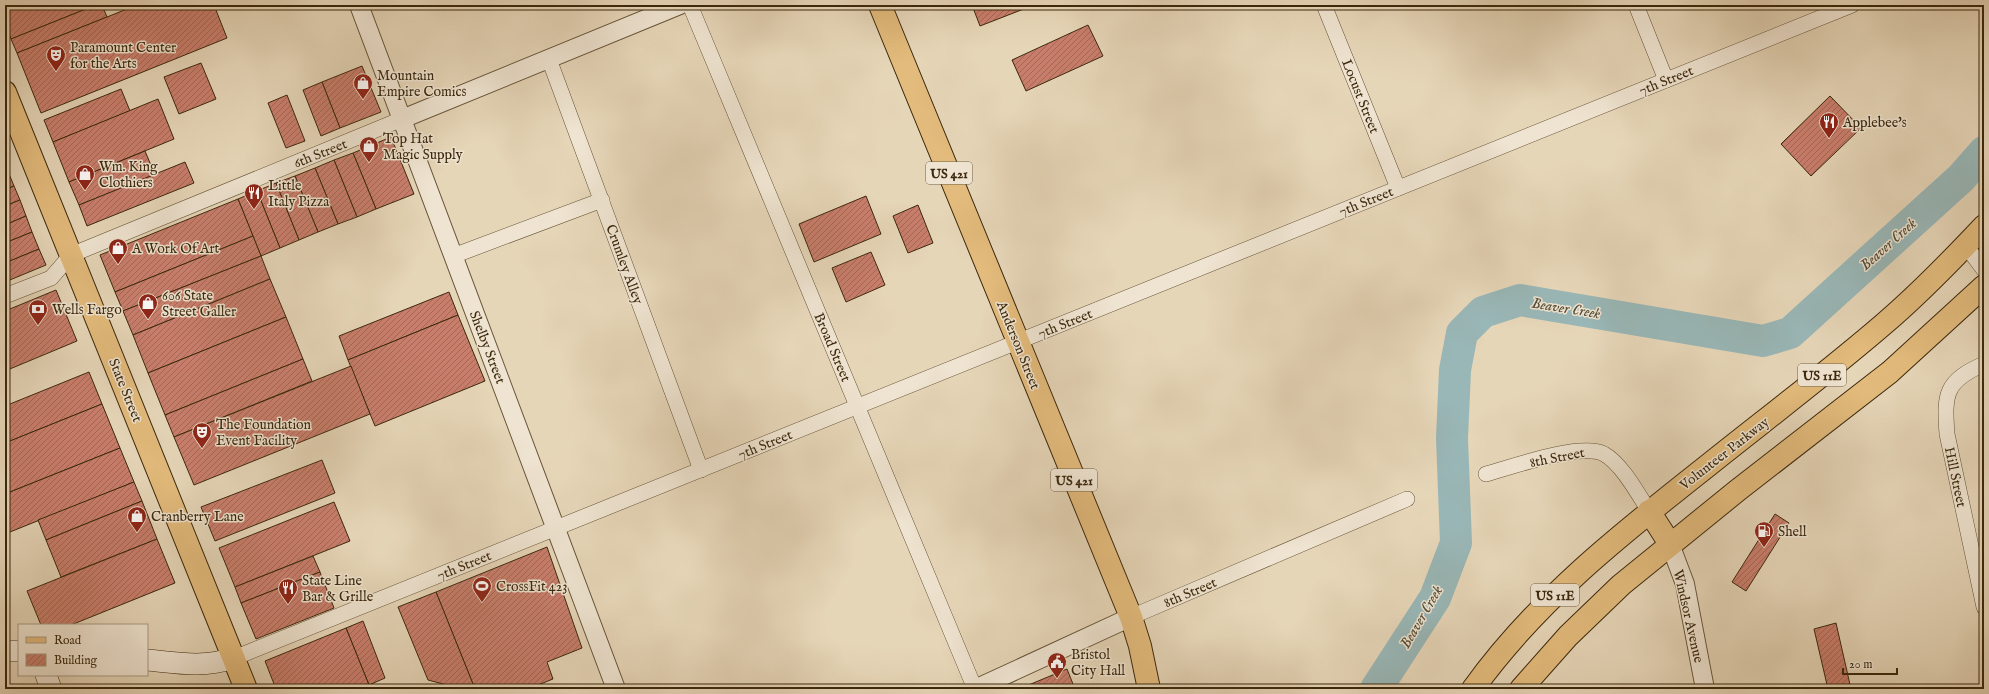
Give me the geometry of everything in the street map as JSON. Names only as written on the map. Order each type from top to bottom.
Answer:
[{"type":"main road","name":"Anderson Street","points":[[880,5],[1131,617],[1140,646],[1149,689]]},
{"type":"main road","name":"State Street","points":[[5,92],[246,689]]},
{"type":"main road","name":"Volunteer Parkway","points":[[1473,689],[1522,627],[1573,577],[1649,511],[1821,376],[1885,323],[1931,281],[1984,226]]},
{"type":"main road","name":"US 11E","points":[[1521,689],[1540,666],[1599,604],[1670,544],[1890,372],[1984,286]]},
{"type":"main road","points":[[1649,511],[1670,544]]},
{"type":"main road","points":[[5,651],[18,651]]},
{"type":"main road","points":[[148,660],[203,665],[215,664],[234,658]]},
{"type":"main road","points":[[46,676],[52,689]]},
{"type":"street","name":"Shelby Street","points":[[359,5],[616,689]]},
{"type":"street","name":"6th Street","points":[[71,255],[680,5]]},
{"type":"street","name":"Broad Street","points":[[690,5],[975,689]]},
{"type":"street","name":"Locust Street","points":[[1324,5],[1398,188]]},
{"type":"street","points":[[1636,5],[1666,80]]},
{"type":"street","name":"7th Street","points":[[234,658],[1852,5]]},
{"type":"street","name":"Crumley Alley","points":[[550,59],[701,470]]},
{"type":"street","points":[[453,256],[602,200]]},
{"type":"street","points":[[1966,246],[1984,270]]},
{"type":"street","points":[[5,296],[51,278],[71,255]]},
{"type":"street","name":"Hill Street","points":[[1984,364],[1970,370],[1957,379],[1948,391],[1945,406],[1947,434],[1984,607]]},
{"type":"street","name":"8th Street","points":[[1486,474],[1575,451],[1595,450],[1605,454],[1615,463],[1649,511]]},
{"type":"street","name":"8th Street","points":[[975,689],[1131,617],[1408,499]]},
{"type":"street","name":"Windsor Avenue","points":[[1670,544],[1685,584],[1705,689]]},
{"type":"building","points":[[5,5],[96,5],[11,39],[5,23]]},
{"type":"building","points":[[96,5],[102,5],[107,17],[17,53],[11,39]]},
{"type":"building","points":[[137,5],[214,5],[227,38],[41,113],[17,53]]},
{"type":"building","points":[[972,5],[1034,5],[980,26]]},
{"type":"building","points":[[1088,25],[1103,56],[1026,91],[1012,60]]},
{"type":"building","points":[[201,63],[216,99],[179,114],[164,77]]},
{"type":"building","points":[[362,66],[381,112],[340,128],[322,82]]},
{"type":"building","points":[[322,82],[340,128],[321,136],[303,90]]},
{"type":"building","points":[[121,89],[130,111],[53,142],[44,120]]},
{"type":"building","points":[[287,95],[305,141],[286,148],[268,103]]},
{"type":"building","points":[[1830,96],[1861,128],[1811,176],[1781,144]]},
{"type":"building","points":[[158,99],[174,139],[69,182],[53,142]]},
{"type":"building","points":[[391,137],[414,194],[376,209],[353,153]]},
{"type":"building","points":[[145,151],[155,175],[79,205],[69,182]]},
{"type":"building","points":[[353,153],[376,209],[357,217],[334,160]]},
{"type":"building","points":[[334,160],[357,217],[338,224],[315,168]]},
{"type":"building","points":[[185,162],[194,183],[87,226],[79,205]]},
{"type":"building","points":[[5,164],[14,186],[5,190]]},
{"type":"building","points":[[315,168],[338,224],[318,232],[295,176]]},
{"type":"building","points":[[295,176],[318,232],[299,240],[276,183]]},
{"type":"building","points":[[276,183],[299,240],[280,248],[257,191]]},
{"type":"building","points":[[14,186],[20,200],[5,206],[5,190]]},
{"type":"building","points":[[257,191],[280,248],[261,256],[238,199]]},
{"type":"building","points":[[866,196],[881,234],[814,262],[799,224]]},
{"type":"building","points":[[238,199],[253,236],[115,292],[100,255]]},
{"type":"building","points":[[20,200],[26,216],[5,225],[5,206]]},
{"type":"building","points":[[918,205],[933,243],[908,253],[893,216]]},
{"type":"building","points":[[26,216],[32,232],[5,243],[5,225]]},
{"type":"building","points":[[32,232],[39,249],[5,263],[5,243]]},
{"type":"building","points":[[253,236],[261,256],[123,311],[115,292]]},
{"type":"building","points":[[39,249],[46,265],[5,282],[5,263]]},
{"type":"building","points":[[871,252],[885,285],[846,302],[832,268]]},
{"type":"building","points":[[261,256],[270,279],[133,335],[123,311]]},
{"type":"building","points":[[270,279],[286,317],[148,373],[133,335]]},
{"type":"building","name":"Wells Fargo","points":[[56,290],[77,341],[5,371],[5,311]]},
{"type":"building","points":[[449,292],[458,315],[348,360],[339,336]]},
{"type":"building","points":[[458,315],[485,381],[375,426],[348,360]]},
{"type":"building","points":[[286,317],[303,359],[165,415],[148,373]]},
{"type":"building","points":[[303,359],[312,381],[174,437],[165,415]]},
{"type":"building","points":[[351,366],[370,414],[194,485],[174,437]]},
{"type":"building","points":[[89,372],[102,404],[5,443],[5,406]]},
{"type":"building","points":[[102,404],[120,448],[5,494],[5,443]]},
{"type":"building","points":[[120,448],[134,482],[5,534],[5,494]]},
{"type":"building","points":[[322,460],[335,493],[215,541],[201,507]]},
{"type":"building","points":[[134,482],[142,501],[46,540],[38,520]]},
{"type":"building","points":[[142,501],[157,539],[61,577],[46,540]]},
{"type":"building","points":[[334,502],[350,541],[235,587],[219,548]]},
{"type":"building","points":[[1775,514],[1789,523],[1746,591],[1732,582]]},
{"type":"building","points":[[157,539],[175,583],[73,624],[41,624],[27,591]]},
{"type":"building","points":[[547,547],[582,648],[547,662],[553,679],[528,689],[475,689],[436,592]]},
{"type":"building","points":[[313,556],[320,572],[241,603],[235,587]]},
{"type":"building","name":"State Line Bar & Grille","points":[[320,572],[334,608],[256,639],[241,603]]},
{"type":"building","points":[[436,592],[475,689],[462,689],[428,680],[398,607]]},
{"type":"building","points":[[363,621],[385,678],[369,685],[346,628]]},
{"type":"building","points":[[1836,623],[1851,689],[1828,689],[1814,629]]},
{"type":"building","points":[[346,628],[369,685],[358,689],[276,689],[265,661]]},
{"type":"building","name":"Bristol City Hall","points":[[1067,669],[1075,689],[1019,689]]},
{"type":"waterway","name":"Beaver Creek","points":[[1376,689],[1435,598],[1456,543],[1452,438],[1455,370],[1462,333],[1483,312],[1520,300],[1763,341],[1790,333],[1961,178],[1984,152]]},
{"type":"place","name":"Paramount Center for the Arts","points":[[56,72]]},
{"type":"place","name":"Mountain Empire Comics","points":[[363,100]]},
{"type":"place","name":"Applebee's","points":[[1829,139]]},
{"type":"place","name":"Top Hat Magic Supply","points":[[369,163]]},
{"type":"place","name":"Wm. King Clothiers","points":[[85,191]]},
{"type":"place","name":"Little Italy Pizza","points":[[254,210]]},
{"type":"place","name":"A Work Of Art","points":[[118,265]]},
{"type":"place","name":"606 State Street Galler","points":[[148,320]]},
{"type":"place","name":"Wells Fargo","points":[[38,326]]},
{"type":"place","name":"The Foundation Event Facility","points":[[202,449]]},
{"type":"place","name":"Cranberry Lane","points":[[137,533]]},
{"type":"place","name":"Shell","points":[[1764,548]]},
{"type":"place","name":"CrossFit 423","points":[[482,603]]},
{"type":"place","name":"State Line Bar & Grille","points":[[288,605]]},
{"type":"place","name":"Bristol City Hall","points":[[1057,679]]}]
